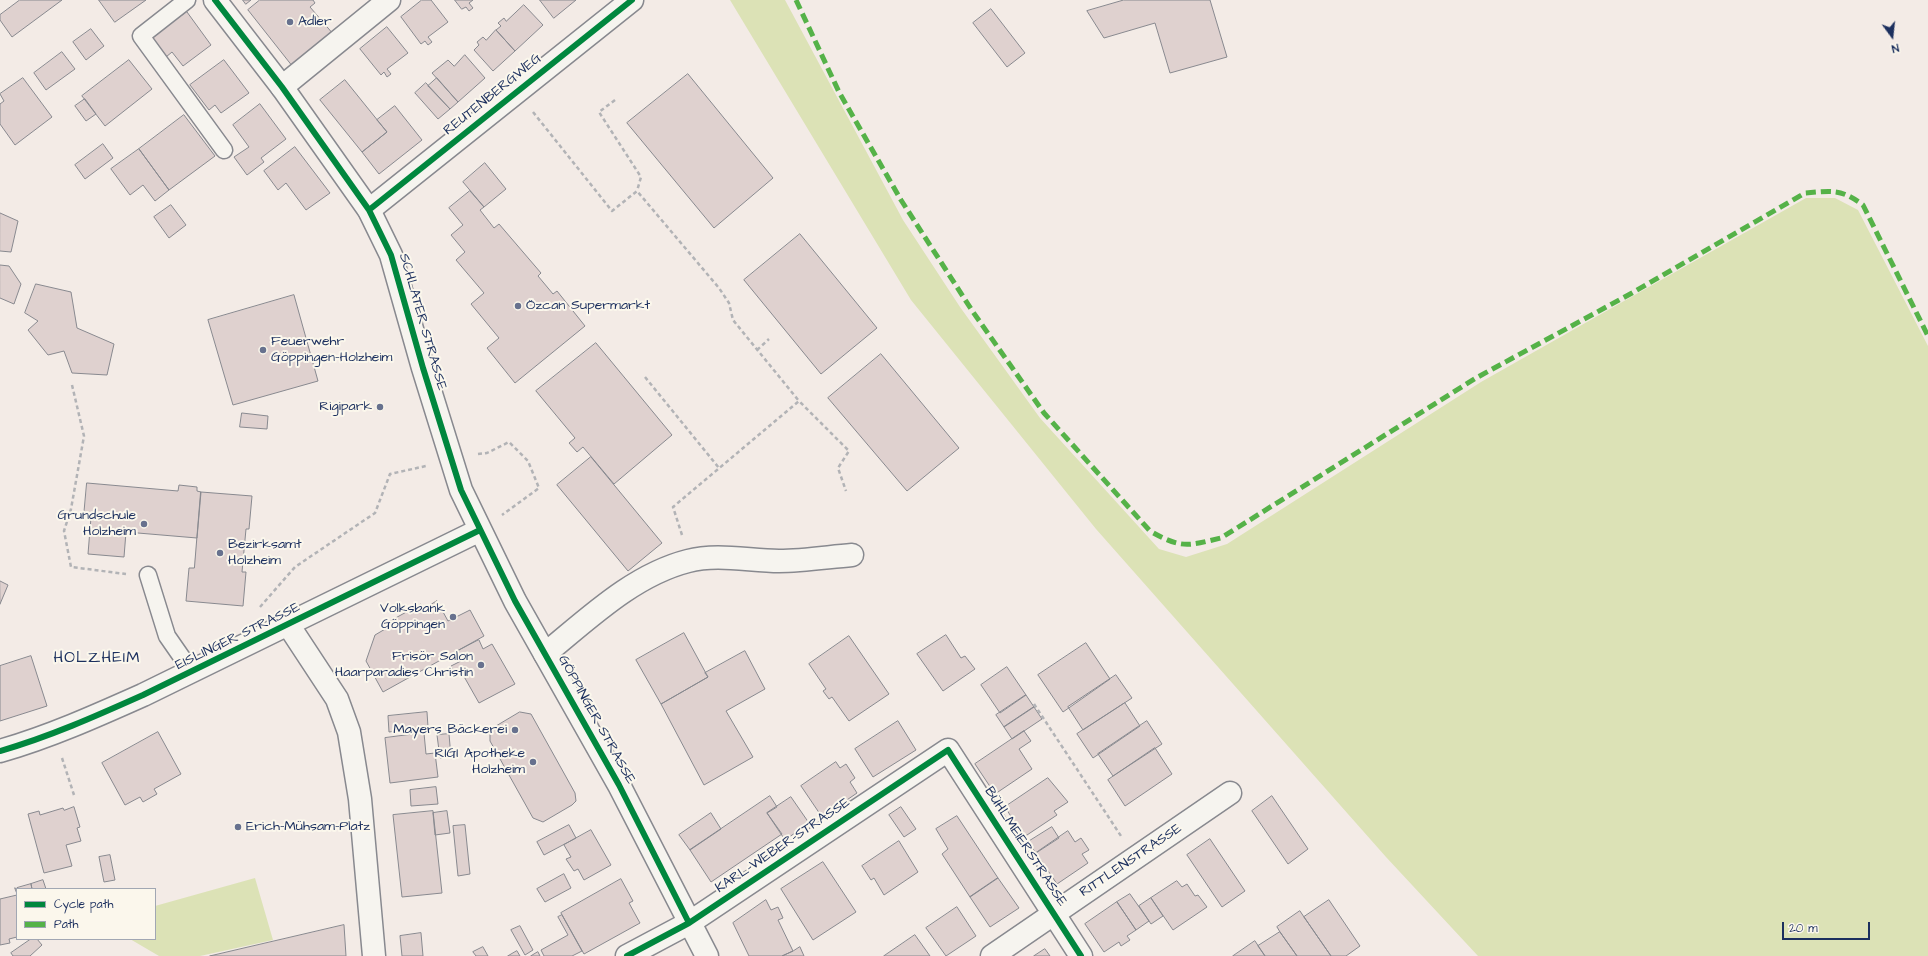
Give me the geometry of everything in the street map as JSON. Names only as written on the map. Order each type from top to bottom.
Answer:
[{"type":"street","name":"SCHLATER STRASSE","points":[[215,0],[282,86],[369,210],[391,255],[451,460],[461,490],[480,530]]},
{"type":"street","points":[[282,86],[389,0]]},
{"type":"street","name":"REUTENBERGWEG","points":[[369,210],[516,91],[632,0]]},
{"type":"street","name":"EISLINGER STRASSE","points":[[0,751],[89,720],[289,626],[480,530]]},
{"type":"street","name":"GÖPPINGER STRASSE","points":[[480,530],[515,601],[619,785],[707,956]]},
{"type":"street","name":"GÖPPINGER STRASSE","points":[[545,654],[638,582],[664,569],[690,560],[717,558],[781,561],[852,555]]},
{"type":"street","points":[[289,626],[337,699],[349,732],[360,798],[374,956]]},
{"type":"street","name":"KARL-WEBER-STRASSE","points":[[627,956],[689,923],[948,750]]},
{"type":"street","name":"BÜHLMEIERSTRASSE","points":[[948,750],[1081,956]]},
{"type":"street","name":"RITTLENSTRASSE","points":[[992,956],[1230,793]]},
{"type":"lane","points":[[187,0],[140,36],[224,150]]},
{"type":"lane","points":[[148,575],[167,636],[192,672]]},
{"type":"path","points":[[516,91],[612,211],[637,190],[641,177],[599,112],[615,100]]},
{"type":"path","points":[[637,190],[719,288],[729,303],[733,320],[799,402],[849,451],[838,468],[846,491]]},
{"type":"path","points":[[757,350],[769,339]]},
{"type":"path","points":[[645,376],[719,468]]},
{"type":"path","points":[[72,385],[84,436],[71,509],[64,531],[71,567],[111,573],[148,575]]},
{"type":"path","points":[[690,560],[673,507],[799,402]]},
{"type":"path","points":[[249,645],[261,605],[295,567],[375,512],[390,474],[487,453],[509,442],[528,461],[538,488],[480,530]]},
{"type":"path","points":[[1034,704],[1136,858]]},
{"type":"path","points":[[53,733],[74,795]]},
{"type":"green space","points":[[730,0],[785,0],[903,220],[960,307],[1040,418],[1159,549],[1186,557],[1227,544],[1481,382],[1806,198],[1835,198],[1858,210],[1928,346],[1928,956],[1478,956],[1386,857],[1096,529],[911,300]]},
{"type":"green space","points":[[255,878],[273,940],[200,956],[159,956],[132,940],[156,940],[156,906]]},
{"type":"building","points":[[20,0],[62,0],[12,37],[0,20],[0,15]]},
{"type":"building","points":[[99,0],[146,0],[115,22]]},
{"type":"building","points":[[243,0],[251,0],[246,4]]},
{"type":"building","name":"Adler","points":[[260,0],[313,0],[315,3],[310,7],[334,35],[293,67],[248,10]]},
{"type":"building","points":[[422,0],[431,0],[448,22],[428,37],[432,42],[428,45],[425,41],[421,44],[401,17]]},
{"type":"building","points":[[455,0],[473,0],[469,3],[473,8],[469,11],[466,7],[462,9]]},
{"type":"building","points":[[540,0],[576,0],[554,18]]},
{"type":"building","points":[[1124,0],[1210,0],[1227,57],[1170,73],[1155,23],[1104,38],[1087,11]]},
{"type":"building","points":[[524,5],[543,25],[515,51],[496,30],[501,26],[498,23],[504,18],[506,21]]},
{"type":"building","points":[[991,9],[1025,53],[1007,67],[973,23]]},
{"type":"building","points":[[187,12],[211,45],[183,66],[172,52],[166,57],[152,37]]},
{"type":"building","points":[[387,27],[408,53],[387,69],[391,74],[387,77],[384,72],[381,75],[360,49]]},
{"type":"building","points":[[91,29],[104,46],[86,60],[73,42]]},
{"type":"building","points":[[496,30],[515,51],[493,71],[474,50],[479,45],[477,42],[483,37],[486,40]]},
{"type":"building","points":[[62,52],[75,69],[46,90],[34,73]]},
{"type":"building","points":[[465,55],[485,78],[458,102],[432,73],[448,60],[454,66]]},
{"type":"building","points":[[129,60],[152,89],[105,126],[82,96]]},
{"type":"building","points":[[224,60],[249,93],[221,113],[215,105],[209,110],[190,85]]},
{"type":"building","points":[[688,74],[773,178],[714,228],[627,123]]},
{"type":"building","points":[[23,78],[52,117],[15,145],[0,124],[0,104],[4,101],[0,94]]},
{"type":"building","points":[[437,78],[458,102],[450,109],[428,86]]},
{"type":"building","points":[[345,80],[387,132],[362,152],[320,100]]},
{"type":"building","points":[[426,83],[450,109],[438,119],[415,93]]},
{"type":"building","points":[[85,99],[96,114],[86,121],[75,106]]},
{"type":"building","points":[[260,104],[286,139],[261,158],[264,162],[247,175],[234,157],[249,147],[233,125]]},
{"type":"building","points":[[395,106],[422,140],[379,174],[362,152],[387,132],[377,120]]},
{"type":"building","points":[[184,115],[215,156],[169,190],[139,149]]},
{"type":"building","points":[[103,144],[113,158],[85,179],[75,165]]},
{"type":"building","points":[[295,147],[330,193],[306,210],[286,183],[278,190],[264,171]]},
{"type":"building","points":[[139,149],[169,190],[155,201],[143,185],[130,195],[111,169]]},
{"type":"building","points":[[485,163],[506,189],[484,207],[463,182]]},
{"type":"building","points":[[470,191],[484,207],[480,210],[494,228],[499,224],[541,273],[538,276],[553,294],[557,291],[585,326],[515,383],[487,348],[499,338],[471,304],[484,293],[456,260],[465,252],[451,235],[463,225],[449,208]]},
{"type":"building","points":[[171,205],[186,225],[169,238],[154,217]]},
{"type":"building","points":[[0,213],[18,221],[11,252],[0,251]]},
{"type":"building","points":[[800,234],[877,328],[821,374],[744,280]]},
{"type":"building","points":[[0,265],[9,266],[21,284],[14,304],[0,298]]},
{"type":"building","points":[[36,284],[71,292],[77,328],[114,344],[107,375],[72,373],[64,351],[48,355],[28,330],[38,321],[25,313]]},
{"type":"building","name":"Feuerwehr Göppingen-Holzheim","points":[[294,295],[318,381],[233,405],[208,320]]},
{"type":"building","points":[[596,343],[672,435],[614,484],[583,447],[577,452],[569,443],[575,438],[536,391]]},
{"type":"building","points":[[881,354],[959,448],[907,491],[828,398]]},
{"type":"building","points":[[242,413],[268,416],[267,429],[240,427]]},
{"type":"building","points":[[591,457],[662,543],[628,571],[557,485]]},
{"type":"building","name":"Grundschule Holzheim","points":[[87,483],[178,491],[179,485],[197,487],[197,491],[201,492],[197,538],[126,532],[124,557],[88,554],[91,517],[84,516]]},
{"type":"building","name":"Bezirksamt Holzheim","points":[[201,492],[252,496],[249,529],[246,529],[242,572],[246,572],[243,606],[186,601],[189,568],[194,568]]},
{"type":"building","points":[[0,581],[8,585],[0,604]]},
{"type":"building","points":[[437,601],[448,621],[470,610],[484,636],[383,692],[366,661],[375,635],[392,625],[390,621],[421,604],[423,609]]},
{"type":"building","points":[[684,633],[708,677],[661,704],[636,660]]},
{"type":"building","points":[[946,635],[961,658],[965,656],[975,669],[943,691],[917,654]]},
{"type":"building","points":[[849,636],[889,694],[849,721],[832,697],[829,699],[823,691],[826,689],[809,664]]},
{"type":"building","points":[[479,640],[483,649],[492,644],[515,684],[479,703],[462,673],[456,676],[451,666],[461,661],[456,652]]},
{"type":"building","points":[[1086,643],[1110,679],[1063,712],[1038,675]]},
{"type":"building","points":[[745,651],[765,689],[726,711],[753,757],[704,785],[661,704],[708,677],[705,673]]},
{"type":"building","points":[[31,656],[47,706],[0,721],[0,666]]},
{"type":"building","points":[[1007,667],[1026,695],[1000,713],[981,685]]},
{"type":"building","points":[[1116,675],[1132,698],[1083,730],[1068,707]]},
{"type":"building","points":[[1026,695],[1034,707],[1004,727],[996,715]]},
{"type":"building","points":[[1125,703],[1140,726],[1093,758],[1077,734]]},
{"type":"building","points":[[1034,707],[1042,719],[1012,739],[1004,727]]},
{"type":"building","points":[[427,712],[428,727],[389,732],[388,716]]},
{"type":"building","points":[[520,712],[531,714],[575,793],[576,801],[572,805],[543,822],[533,818],[490,741],[490,733],[493,728]]},
{"type":"building","points":[[898,721],[916,750],[873,777],[855,749]]},
{"type":"building","points":[[1147,721],[1162,744],[1113,776],[1098,754]]},
{"type":"building","points":[[1024,731],[1031,741],[1019,749],[1032,769],[995,794],[975,764]]},
{"type":"building","points":[[158,732],[181,774],[154,789],[157,794],[143,802],[140,797],[125,805],[102,763]]},
{"type":"building","points":[[424,733],[426,754],[435,753],[438,777],[390,783],[385,738]]},
{"type":"building","points":[[449,734],[451,757],[440,758],[437,735]]},
{"type":"building","points":[[1155,748],[1172,774],[1125,806],[1108,780]]},
{"type":"building","points":[[836,762],[840,768],[846,764],[855,778],[850,782],[857,793],[822,817],[801,786]]},
{"type":"building","points":[[1048,778],[1068,802],[1054,811],[1057,815],[1024,837],[1005,807]]},
{"type":"building","points":[[436,787],[438,804],[411,806],[410,790]]},
{"type":"building","points":[[770,796],[777,807],[767,813],[782,834],[711,882],[690,850]]},
{"type":"building","points":[[1272,796],[1308,849],[1288,864],[1252,811]]},
{"type":"building","points":[[791,797],[809,823],[785,840],[767,813]]},
{"type":"building","points":[[74,807],[80,827],[77,828],[81,841],[66,845],[72,866],[44,873],[28,814],[39,811],[40,815],[63,808],[64,810]]},
{"type":"building","points":[[901,807],[916,829],[904,837],[889,815]]},
{"type":"building","points":[[433,811],[442,893],[402,897],[393,815]]},
{"type":"building","points":[[447,811],[450,833],[435,835],[433,813]]},
{"type":"building","points":[[711,813],[721,829],[690,850],[679,835]]},
{"type":"building","points":[[957,816],[998,878],[970,897],[942,854],[948,849],[936,829]]},
{"type":"building","points":[[465,825],[470,874],[458,876],[453,826]]},
{"type":"building","points":[[569,825],[576,838],[544,855],[537,842]]},
{"type":"building","points":[[1052,827],[1059,838],[1036,853],[1028,842]]},
{"type":"building","points":[[591,830],[611,865],[584,880],[578,869],[574,871],[566,859],[571,857],[564,845]]},
{"type":"building","points":[[1068,831],[1075,842],[1081,838],[1089,850],[1082,854],[1088,863],[1057,884],[1036,853]]},
{"type":"building","points":[[1210,839],[1245,891],[1222,907],[1187,855]]},
{"type":"building","points":[[899,841],[918,872],[884,895],[874,878],[871,880],[862,866]]},
{"type":"building","points":[[110,855],[115,880],[104,882],[99,857]]},
{"type":"building","points":[[823,862],[856,912],[813,940],[781,889]]},
{"type":"building","points":[[564,874],[571,888],[545,902],[537,889]]},
{"type":"building","points":[[998,878],[1019,908],[990,927],[970,897]]},
{"type":"building","points":[[621,879],[633,901],[629,903],[640,923],[584,954],[561,913]]},
{"type":"building","points":[[43,880],[46,888],[32,888],[31,884]]},
{"type":"building","points":[[1177,881],[1182,887],[1187,884],[1195,896],[1198,895],[1207,907],[1173,930],[1151,898]]},
{"type":"building","points":[[31,884],[32,888],[17,888]]},
{"type":"building","points":[[1130,894],[1149,921],[1136,930],[1117,902]]},
{"type":"building","points":[[16,895],[16,937],[9,939],[10,943],[0,945],[0,899]]},
{"type":"building","points":[[1151,898],[1163,916],[1151,924],[1139,906]]},
{"type":"building","points":[[766,900],[771,910],[778,907],[783,918],[778,920],[793,951],[782,956],[749,956],[733,923]]},
{"type":"building","points":[[1329,900],[1360,946],[1346,956],[1331,956],[1304,917]]},
{"type":"building","points":[[1117,902],[1136,930],[1127,936],[1130,940],[1121,946],[1119,942],[1104,952],[1085,924]]},
{"type":"building","points":[[957,907],[976,936],[946,956],[926,928]]},
{"type":"building","points":[[1300,911],[1331,956],[1297,956],[1280,932],[1277,927]]},
{"type":"building","points":[[562,915],[582,951],[572,956],[544,956],[541,950],[568,935],[558,917]]},
{"type":"building","points":[[344,925],[346,956],[210,956]]},
{"type":"building","points":[[520,926],[533,950],[525,955],[511,930]]},
{"type":"building","points":[[1280,932],[1297,956],[1265,956],[1258,946]]},
{"type":"building","points":[[421,933],[423,956],[402,956],[400,936]]},
{"type":"building","points":[[915,935],[930,956],[884,956]]},
{"type":"building","points":[[30,940],[38,940],[42,945],[30,956],[13,956],[11,953]]},
{"type":"building","points":[[1255,941],[1265,956],[1233,956]]},
{"type":"building","points":[[483,947],[488,956],[476,956],[473,952]]},
{"type":"building","points":[[800,947],[804,956],[782,956],[793,951]]},
{"type":"building","points":[[1045,949],[1050,956],[1034,956]]},
{"type":"building","points":[[517,951],[520,956],[508,956]]},
{"type":"building","points":[[538,952],[540,956],[531,956]]},
{"type":"marked path","points":[[796,0],[839,92],[901,200],[973,312],[1044,413],[1150,531],[1170,541],[1192,544],[1221,538],[1476,378],[1632,293],[1805,193],[1829,191],[1842,193],[1863,205],[1928,336]]},
{"type":"cycle path","points":[[215,0],[282,87],[369,210],[391,255],[423,368],[461,490],[515,601],[619,785],[689,923]]},
{"type":"cycle path","points":[[369,210],[632,0]]},
{"type":"cycle path","points":[[0,751],[54,733],[143,695],[480,530]]},
{"type":"cycle path","points":[[627,956],[689,923],[948,750],[1081,956]]},
{"type":"place","name":"Adler","points":[[290,22]]},
{"type":"place","name":"Özcan Supermarkt","points":[[518,306]]},
{"type":"place","name":"Feuerwehr Göppingen-Holzheim","points":[[263,350]]},
{"type":"place","name":"Rigipark","points":[[380,407]]},
{"type":"place","name":"Grundschule Holzheim","points":[[144,524]]},
{"type":"place","name":"Bezirksamt Holzheim","points":[[220,553]]},
{"type":"place","name":"Volksbank Göppingen","points":[[453,617]]},
{"type":"place","name":"Frisör Salon Haarparadies Christin","points":[[481,665]]},
{"type":"place","name":"Mayers Bäckerei","points":[[515,730]]},
{"type":"place","name":"RIGI Apotheke Holzheim","points":[[533,762]]},
{"type":"place","name":"Erich-Mühsam-Platz","points":[[238,827]]},
{"type":"district","name":"HOLZHEIM","points":[[97,659]]}]
